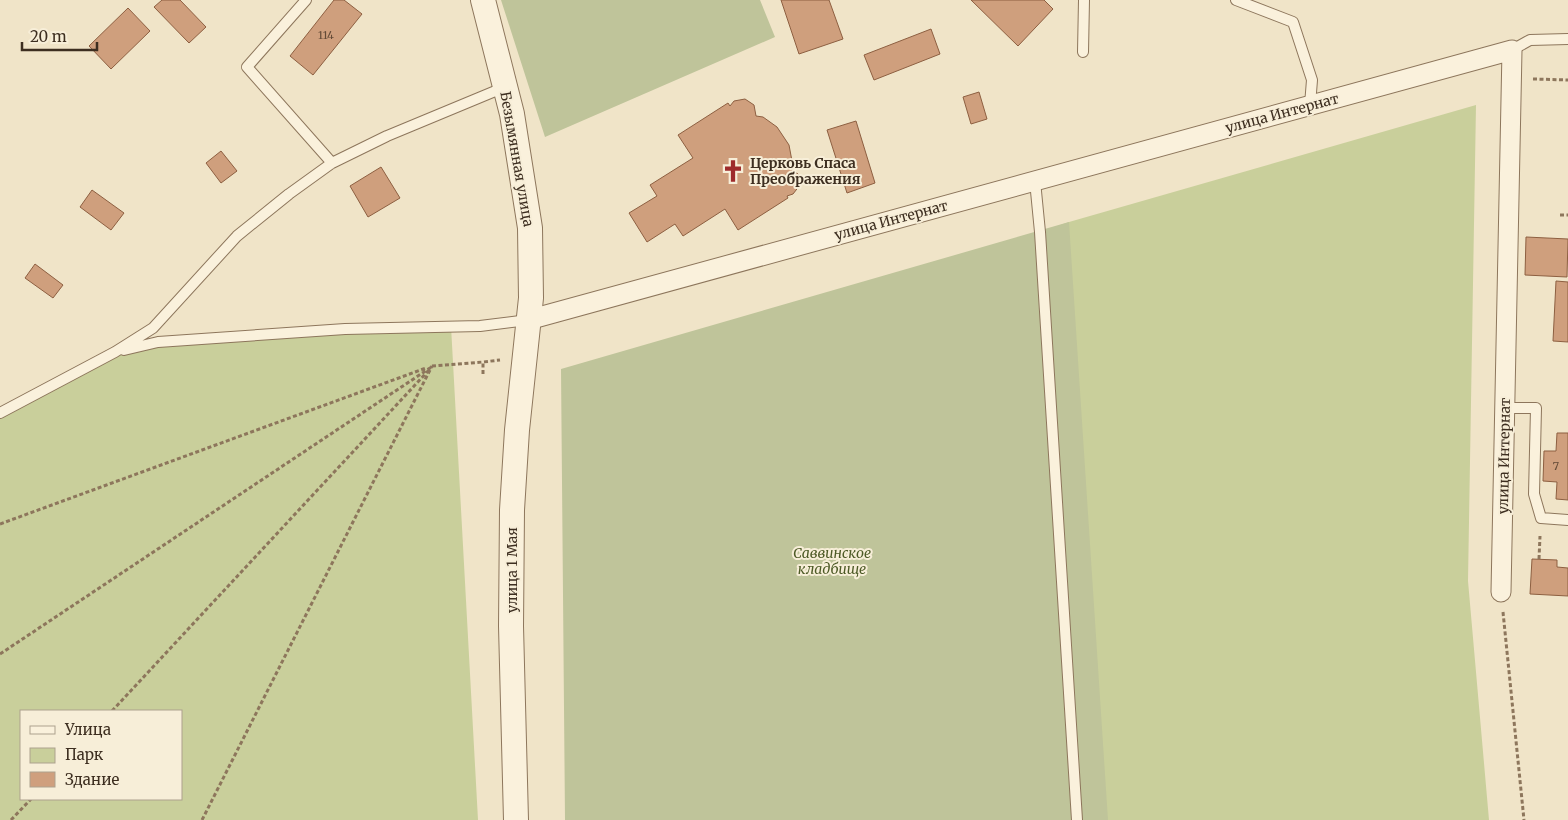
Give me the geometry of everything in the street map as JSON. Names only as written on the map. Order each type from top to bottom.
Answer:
[{"type":"street","name":"Безымянная улица","points":[[483,0],[512,114],[530,228],[531,298],[528,320]]},
{"type":"street","name":"улица Интернат","points":[[528,320],[1512,50],[1500,592]]},
{"type":"street","name":"улица 1 Мая","points":[[516,820],[512,510],[517,430],[528,320]]},
{"type":"lane","points":[[306,0],[247,67],[332,163]]},
{"type":"lane","points":[[1083,52],[1084,0]]},
{"type":"lane","points":[[1236,0],[1293,22],[1312,80],[1310,106]]},
{"type":"lane","points":[[1512,50],[1530,40],[1568,39]]},
{"type":"lane","points":[[0,413],[115,352],[153,328],[237,236],[289,194],[332,163],[387,136],[505,87]]},
{"type":"lane","points":[[1035,181],[1040,232],[1076,820]]},
{"type":"lane","points":[[115,352],[158,342],[345,329],[480,326],[528,320]]},
{"type":"lane","points":[[1505,408],[1536,408],[1534,494],[1540,518],[1568,520]]},
{"type":"path","points":[[1512,79],[1568,80]]},
{"type":"path","points":[[1560,215],[1568,215]]},
{"type":"path","points":[[0,524],[433,366],[484,362]]},
{"type":"path","points":[[0,654],[433,366]]},
{"type":"path","points":[[113,710],[433,366]]},
{"type":"path","points":[[202,820],[433,366]]},
{"type":"path","points":[[1539,559],[1540,518]]},
{"type":"path","points":[[1500,592],[1524,820]]},
{"type":"path","points":[[11,820],[30,800]]},
{"type":"green space","points":[[501,0],[760,0],[775,37],[545,137]]},
{"type":"green space","points":[[1476,105],[1468,581],[1489,820],[565,820],[1040,232]]},
{"type":"green space","name":"Саввинское кладбище","points":[[1069,222],[1108,820],[565,820],[561,369]]},
{"type":"green space","points":[[451,326],[478,820],[0,820],[0,413],[115,352],[158,342]]},
{"type":"building","points":[[162,0],[180,0],[206,27],[189,43],[154,7]]},
{"type":"building","points":[[334,0],[344,0],[362,14],[313,75],[290,56]]},
{"type":"building","points":[[781,0],[829,0],[843,39],[799,54]]},
{"type":"building","points":[[971,0],[1044,0],[1053,9],[1018,46]]},
{"type":"building","points":[[128,8],[150,31],[111,69],[89,46]]},
{"type":"building","points":[[931,29],[940,54],[874,80],[864,55]]},
{"type":"building","points":[[979,92],[987,119],[971,124],[963,97]]},
{"type":"building","name":"Церковь Спаса Преображения","points":[[745,99],[754,105],[756,116],[763,117],[777,127],[789,145],[792,161],[789,168],[798,174],[800,185],[793,194],[787,196],[788,198],[738,230],[725,209],[683,236],[675,224],[647,242],[629,213],[657,196],[650,185],[693,158],[678,135],[728,103],[730,106],[734,101]]},
{"type":"building","points":[[856,121],[875,183],[847,193],[827,130]]},
{"type":"building","points":[[221,151],[237,171],[221,183],[206,163]]},
{"type":"building","points":[[381,167],[400,198],[368,217],[350,186]]},
{"type":"building","points":[[92,190],[124,213],[111,230],[80,207]]},
{"type":"building","points":[[1526,237],[1568,239],[1567,277],[1525,275]]},
{"type":"building","points":[[35,264],[63,285],[53,298],[25,278]]},
{"type":"building","points":[[1556,281],[1568,282],[1568,342],[1553,341]]},
{"type":"building","points":[[1557,433],[1568,433],[1568,500],[1556,499],[1557,482],[1543,481],[1544,451],[1556,451]]},
{"type":"building","points":[[1532,559],[1557,560],[1557,567],[1568,568],[1568,596],[1530,594]]},
{"type":"place","name":"Церковь Спаса Преображения","points":[[733,171]]}]
